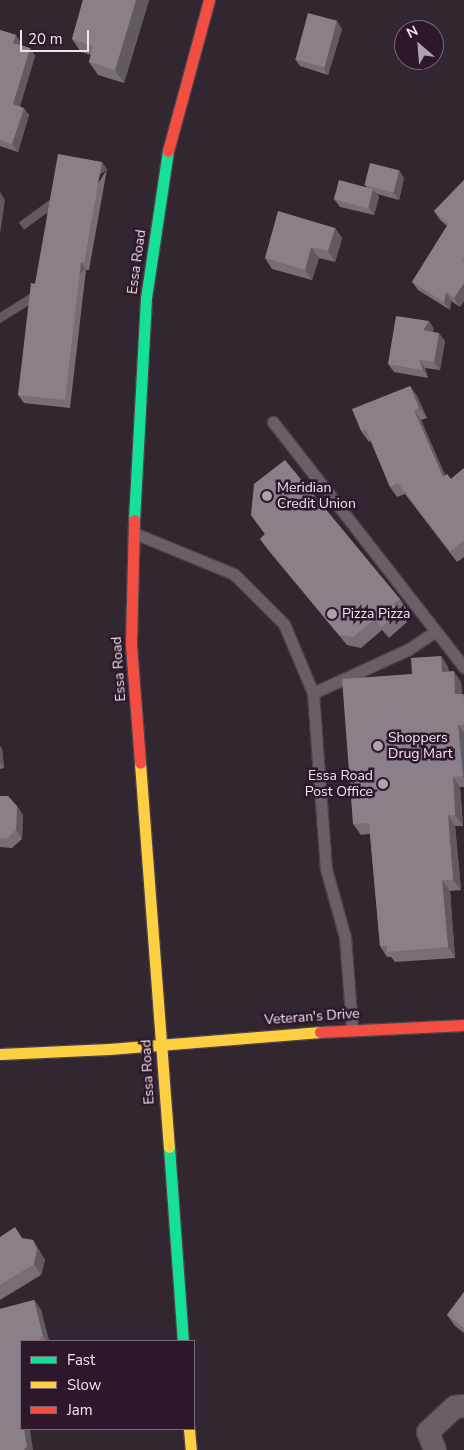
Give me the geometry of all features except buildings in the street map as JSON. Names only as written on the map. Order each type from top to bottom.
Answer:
[{"type":"main road","name":"Essa Road","points":[[183,1340],[131,645],[132,533],[146,298],[171,138],[209,0]]},
{"type":"main road","name":"Veteran's Drive","points":[[0,1054],[352,1029],[464,1025]]},
{"type":"main road","points":[[189,1430],[191,1450]]},
{"type":"street","points":[[436,1450],[428,1432],[455,1407],[464,1406]]},
{"type":"lane","points":[[272,422],[372,547],[434,632],[464,666]]},
{"type":"lane","points":[[132,533],[234,574],[284,624],[313,693],[326,869],[345,937],[352,1029]]},
{"type":"lane","points":[[313,693],[410,649],[434,632]]},
{"type":"traffic: fast","points":[[134,520],[146,298],[168,151]]},
{"type":"traffic: fast","points":[[169,1147],[183,1340]]},
{"type":"traffic: slow","points":[[140,763],[169,1147]]},
{"type":"traffic: slow","points":[[0,1054],[109,1049],[320,1032]]},
{"type":"traffic: slow","points":[[189,1430],[191,1450]]},
{"type":"traffic: jam","points":[[168,151],[209,0]]},
{"type":"traffic: jam","points":[[134,520],[131,645],[140,763]]},
{"type":"traffic: jam","points":[[320,1032],[464,1025]]},
{"type":"place","name":"Meridian Credit Union","points":[[267,496]]},
{"type":"place","name":"Pizza Pizza","points":[[332,614]]},
{"type":"place","name":"Shoppers Drug Mart","points":[[378,746]]},
{"type":"place","name":"Essa Road Post Office","points":[[383,784]]}]
